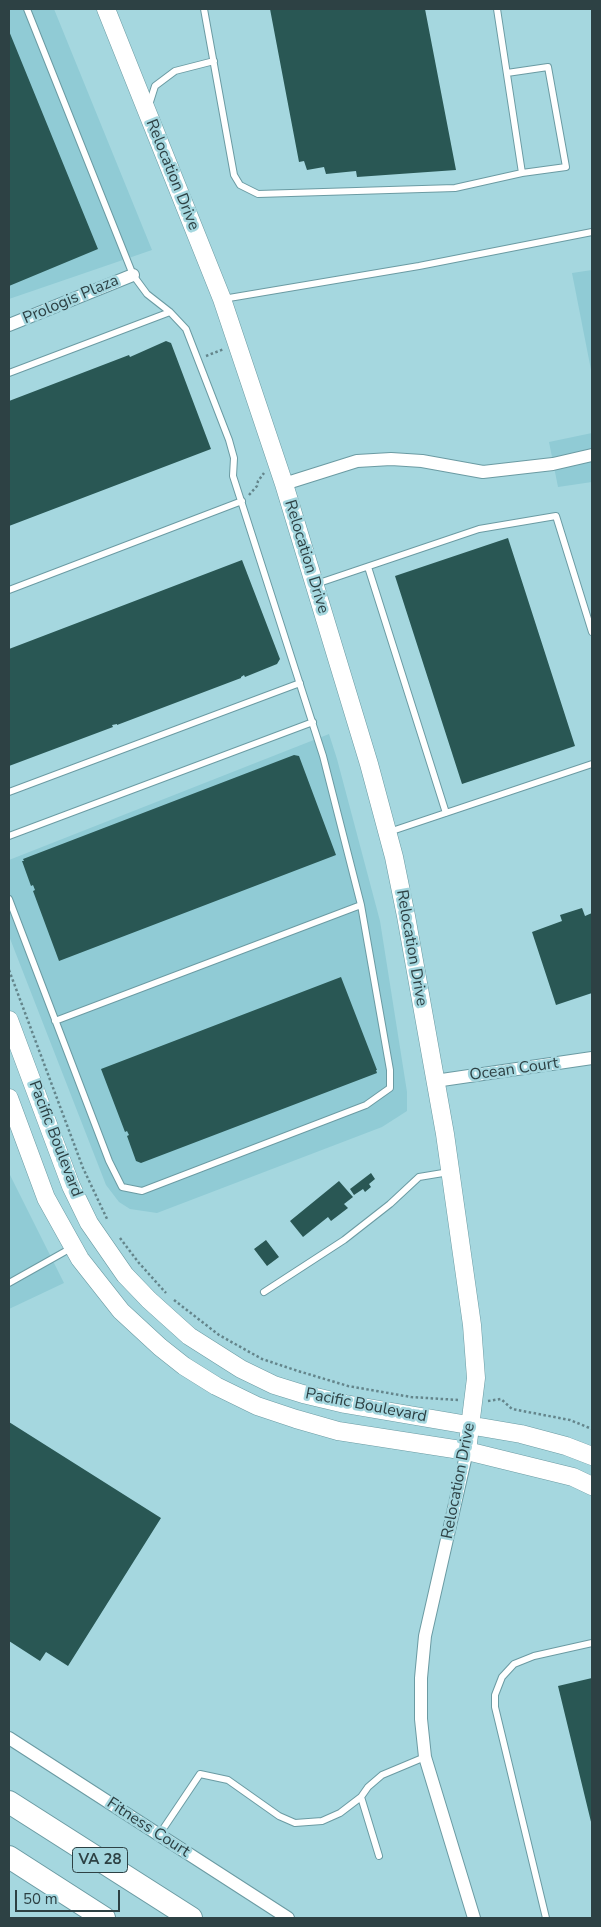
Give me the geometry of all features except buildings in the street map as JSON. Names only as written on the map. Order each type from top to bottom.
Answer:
[{"type":"highway","name":"VA 28","points":[[9,1802],[191,1918]]},
{"type":"highway","name":"VA 28","points":[[9,1857],[104,1918]]},
{"type":"main road","name":"Relocation Drive","points":[[106,9],[222,299],[284,484],[370,764],[406,916],[450,1172],[476,1360],[467,1451]]},
{"type":"main road","name":"Pacific Boulevard","points":[[9,1020],[71,1186],[89,1222],[125,1275],[182,1330],[241,1369],[302,1394],[345,1404],[521,1434],[566,1446],[592,1456]]},
{"type":"main road","name":"Pacific Boulevard","points":[[9,1098],[46,1198],[80,1259],[102,1289],[139,1330],[184,1366],[216,1386],[257,1406],[296,1419],[338,1431],[467,1451],[573,1477],[592,1486]]},
{"type":"street","name":"Prologis Plaza","points":[[9,326],[133,275]]},
{"type":"street","points":[[284,484],[357,461],[390,458],[422,461],[483,472],[553,464],[592,456]]},
{"type":"street","name":"Ocean Court","points":[[435,1081],[592,1058]]},
{"type":"street","name":"Relocation Drive","points":[[467,1451],[425,1636],[421,1678],[421,1719],[425,1757],[473,1918]]},
{"type":"street","name":"Fitness Court","points":[[9,1738],[288,1918]]},
{"type":"lane","points":[[9,899],[108,1161],[122,1187],[142,1191],[366,1105],[390,1088],[390,1070],[361,904],[323,756],[233,476],[234,458],[229,440],[186,329],[170,312],[147,294],[133,275],[27,9]]},
{"type":"lane","points":[[204,9],[234,175],[240,185],[258,194],[455,188],[522,173],[566,167],[548,67],[507,73]]},
{"type":"lane","points":[[497,9],[522,173]]},
{"type":"lane","points":[[147,111],[155,86],[174,71],[214,61]]},
{"type":"lane","points":[[222,299],[418,266],[592,232]]},
{"type":"lane","points":[[9,373],[170,312]]},
{"type":"lane","points":[[9,590],[242,501]]},
{"type":"lane","points":[[314,585],[479,529],[556,516],[592,632]]},
{"type":"lane","points":[[368,567],[446,813]]},
{"type":"lane","points":[[9,792],[300,684]]},
{"type":"lane","points":[[9,836],[312,722]]},
{"type":"lane","points":[[387,833],[592,764]]},
{"type":"lane","points":[[55,1021],[361,904]]},
{"type":"lane","points":[[264,1292],[344,1240],[390,1204],[420,1177],[450,1172]]},
{"type":"lane","points":[[9,1283],[73,1247]]},
{"type":"lane","points":[[546,1918],[495,1706],[495,1695],[502,1678],[514,1664],[534,1656],[592,1643]]},
{"type":"lane","points":[[159,1835],[200,1774],[228,1780],[279,1816],[295,1822],[322,1821],[340,1813],[382,1775],[425,1757]]},
{"type":"lane","points":[[361,1796],[379,1856]]},
{"type":"path","points":[[198,359],[237,345]]},
{"type":"path","points":[[242,501],[257,486],[258,481],[265,473],[277,466]]},
{"type":"path","points":[[9,970],[83,1168],[109,1223]]},
{"type":"path","points":[[115,1231],[138,1263],[169,1296],[219,1335],[262,1359],[348,1386],[412,1397],[473,1401],[501,1399],[512,1409],[570,1420],[592,1430]]},
{"type":"shaded area","points":[[9,9],[54,9],[152,250],[9,299]]},
{"type":"shaded area","points":[[592,270],[592,375],[572,273]]},
{"type":"shaded area","points":[[592,433],[592,482],[558,487],[549,442]]},
{"type":"shaded area","points":[[329,734],[380,921],[407,1092],[407,1111],[382,1127],[157,1213],[130,1209],[119,1202],[106,1185],[9,936],[9,860]]},
{"type":"shaded area","points":[[9,1173],[64,1283],[9,1309]]}]
